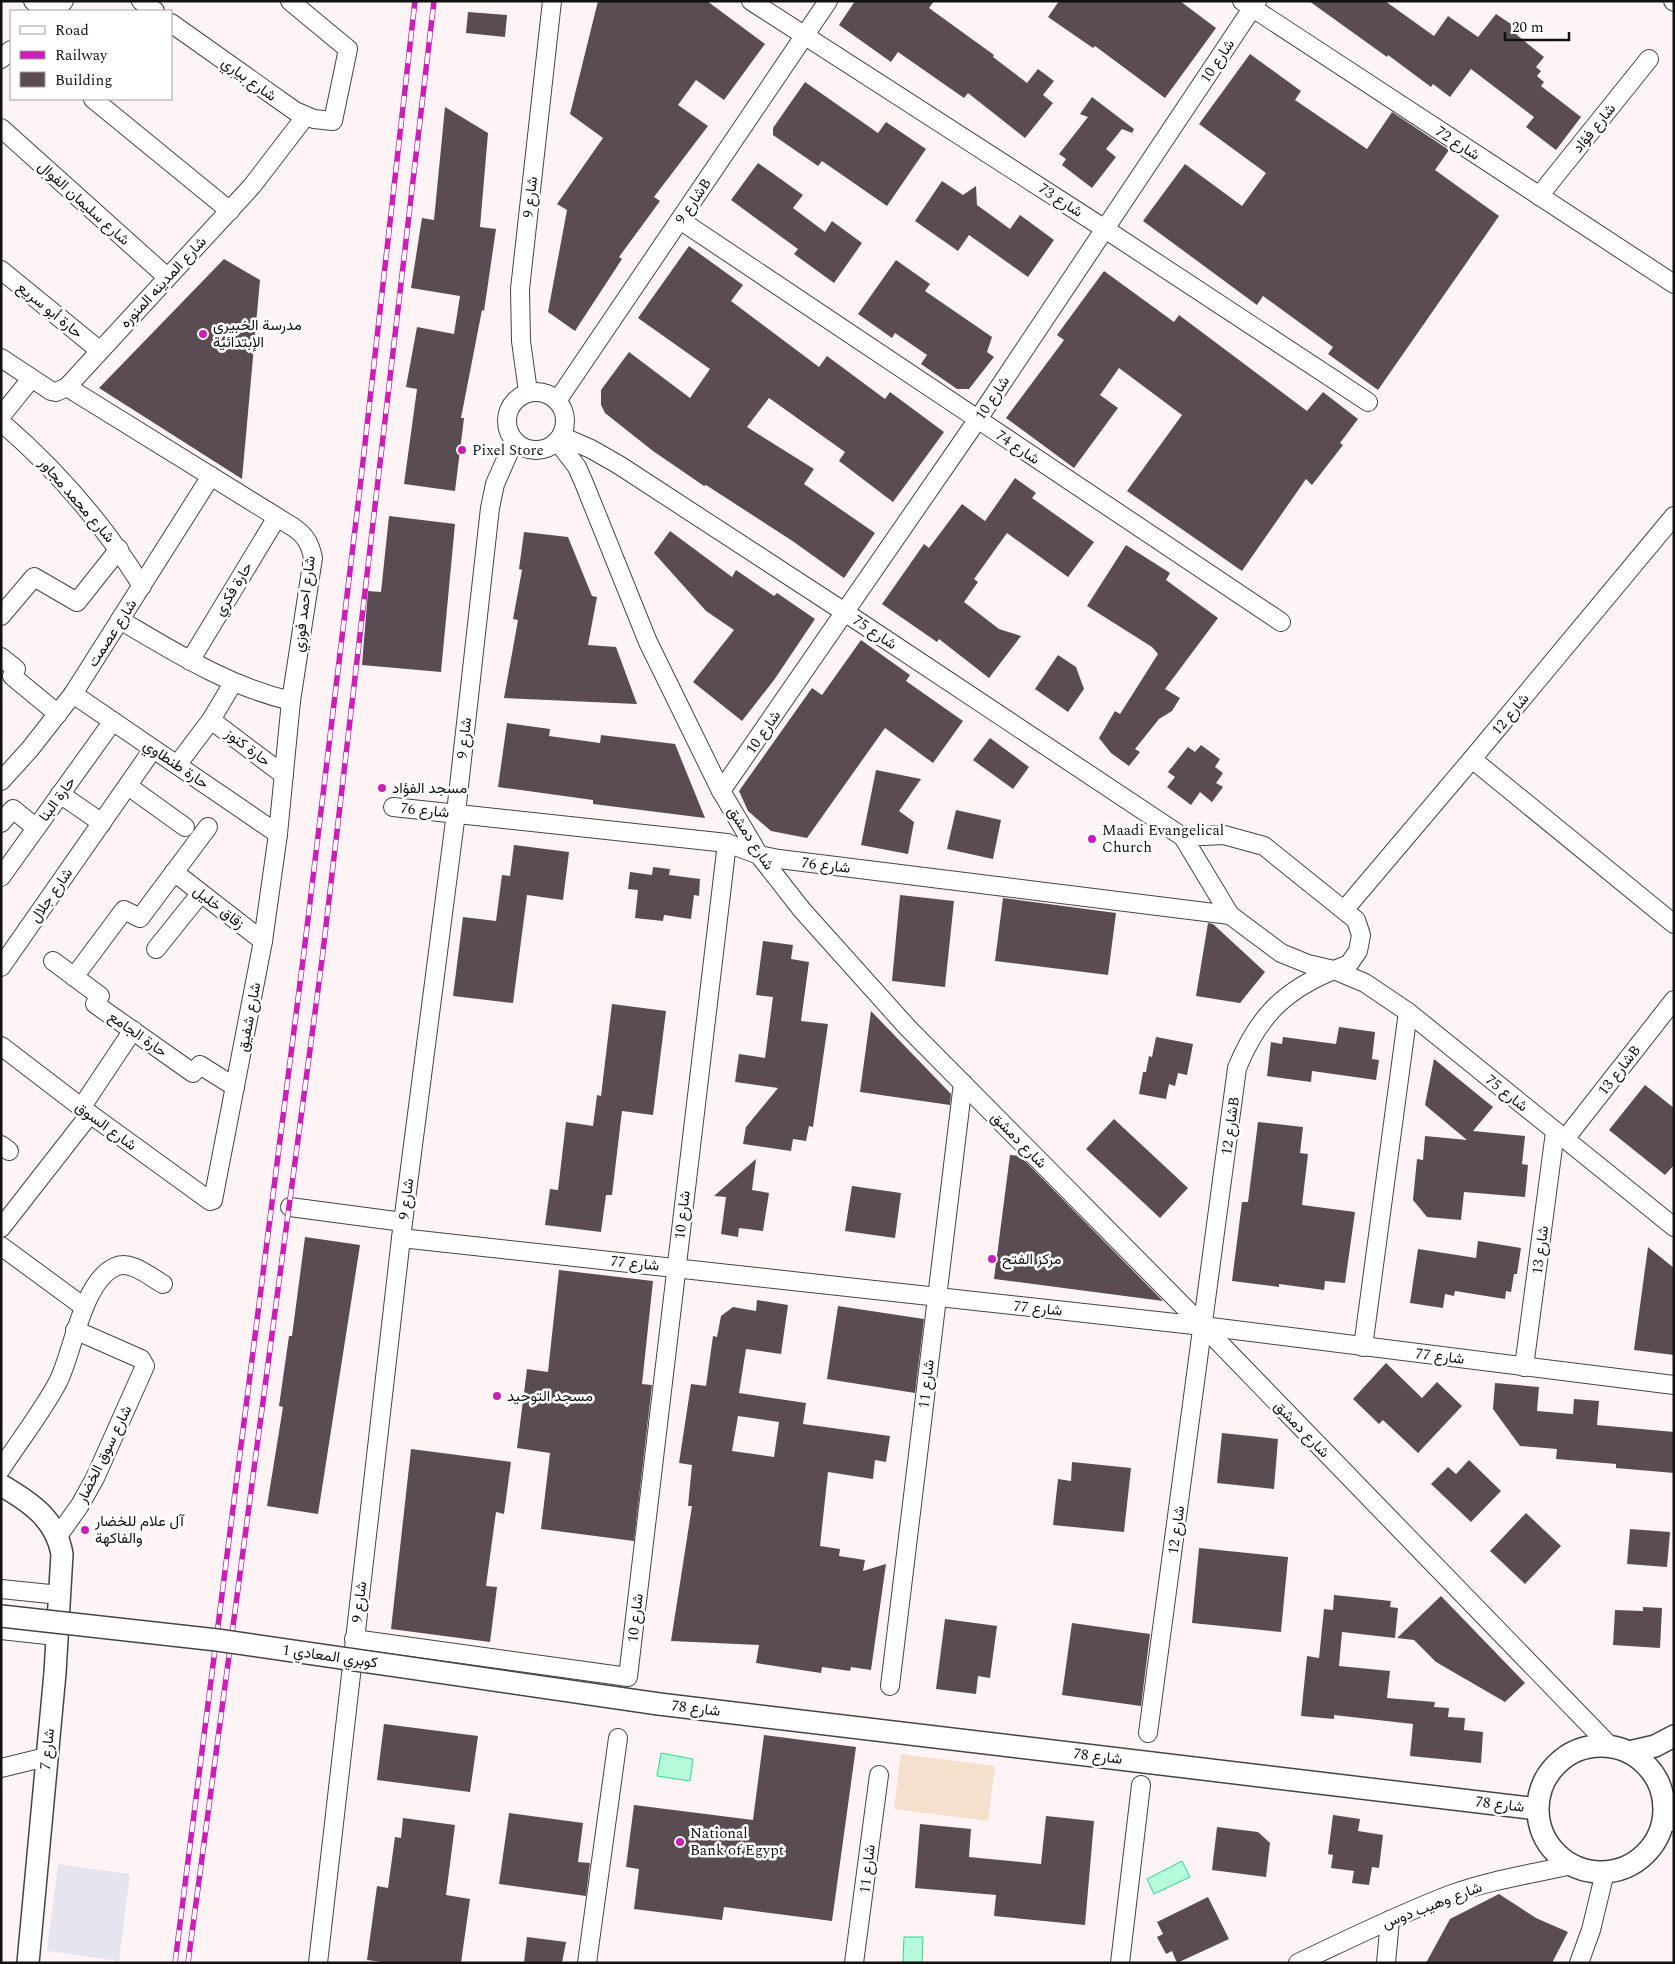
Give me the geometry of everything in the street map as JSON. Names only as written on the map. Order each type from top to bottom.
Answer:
[{"type":"street","points":[[33,1],[46,10]]},
{"type":"street","points":[[54,10],[64,1]]},
{"type":"street","points":[[141,1],[154,10]]},
{"type":"street","name":"شارع بياري","points":[[172,24],[284,104],[305,116],[333,121],[348,49],[290,1]]},
{"type":"street","name":"شارع 9","points":[[528,392],[521,341],[520,289],[552,1]]},
{"type":"street","name":"شارع 73","points":[[751,1],[1105,228],[1368,402]]},
{"type":"street","name":"شارع 9B","points":[[557,401],[828,1]]},
{"type":"street","name":"شارع 72","points":[[1251,4],[1674,284]]},
{"type":"street","name":"شارع 10","points":[[721,791],[846,613],[978,419],[1251,4]]},
{"type":"street","name":"شارع فؤاد","points":[[1539,196],[1649,59]]},
{"type":"street","points":[[94,100],[230,211]]},
{"type":"street","name":"شارع المدينه المنوره","points":[[67,387],[99,350],[263,174],[305,116]]},
{"type":"street","name":"شارع سليمان الفوال","points":[[1,128],[167,277]]},
{"type":"street","name":"شارع 74","points":[[680,220],[1281,622]]},
{"type":"street","name":"حارة أبو سريع","points":[[1,270],[99,350]]},
{"type":"street","points":[[1,358],[51,391],[56,392],[67,387]]},
{"type":"street","points":[[1,416],[31,379]]},
{"type":"street","name":"شارع احمد فوزي","points":[[67,387],[304,534],[311,545],[313,558],[291,701],[278,834]]},
{"type":"street","points":[[528,392],[544,393],[557,401],[564,412],[565,424],[559,439],[549,447],[531,450],[514,441],[508,430],[506,418],[514,402],[528,392]]},
{"type":"street","name":"شارع محمد مجاور","points":[[1,422],[63,480],[119,549],[142,586]]},
{"type":"street","name":"شارع 75","points":[[559,439],[591,449],[619,465],[1183,837],[1230,915],[1281,953],[1308,964],[1334,970],[1365,983],[1408,1012],[1674,1227]]},
{"type":"street","name":"شارع دمشق","points":[[559,439],[584,482],[648,642],[721,791],[759,855],[854,970],[963,1083],[1620,1749]]},
{"type":"street","name":"شارع 9","points":[[318,1963],[402,1230],[456,813],[490,508],[498,477],[514,441]]},
{"type":"street","name":"شارع عصمت","points":[[1,781],[73,694],[211,476]]},
{"type":"street","name":"شارع 12","points":[[1345,909],[1674,516]]},
{"type":"street","name":"حارة فكري","points":[[190,661],[277,517]]},
{"type":"street","points":[[1,616],[34,577],[77,602],[119,549]]},
{"type":"street","points":[[120,620],[190,661],[233,683],[291,701]]},
{"type":"street","points":[[2,669],[16,669],[12,676],[58,714]]},
{"type":"street","points":[[177,765],[211,720],[233,683]]},
{"type":"street","name":"حارة طنطاوي","points":[[73,694],[278,834]]},
{"type":"street","name":"حارة كنوز","points":[[211,720],[284,775]]},
{"type":"street","name":"حارة البنا","points":[[1,877],[112,721]]},
{"type":"street","name":"شارع جلال","points":[[1,967],[154,749]]},
{"type":"street","points":[[1472,759],[1674,924]]},
{"type":"street","points":[[128,786],[185,827]]},
{"type":"street","points":[[60,794],[102,823]]},
{"type":"street","name":"شارع 76","points":[[393,807],[728,843],[759,855],[779,859],[1230,915]]},
{"type":"street","points":[[1,823],[13,809],[36,828]]},
{"type":"street","points":[[74,977],[124,910],[140,918],[208,827]]},
{"type":"street","name":"شارع شفيق","points":[[213,1199],[263,941],[278,834]]},
{"type":"street","points":[[1183,837],[1224,836],[1264,846],[1345,909],[1356,920],[1361,936],[1358,951],[1349,964],[1334,970]]},
{"type":"street","name":"شارع 10","points":[[354,1639],[628,1677],[728,843]]},
{"type":"street","name":"زقاق خليل","points":[[174,872],[263,941]]},
{"type":"street","points":[[156,949],[201,893]]},
{"type":"street","name":"حارة الجامع","points":[[53,962],[100,996],[95,1004],[193,1072],[200,1065],[235,1087]]},
{"type":"street","name":"شارع 12B","points":[[1203,1326],[1237,1068],[1248,1042],[1264,1018],[1277,1004],[1308,981],[1334,970]]},
{"type":"street","name":"شارع 13B","points":[[1560,1136],[1674,1000]]},
{"type":"street","points":[[1363,1347],[1408,1012]]},
{"type":"street","points":[[1,1228],[85,1111],[133,1030]]},
{"type":"street","name":"شارع السوق","points":[[3,1051],[210,1201],[213,1199]]},
{"type":"street","name":"شارع 11","points":[[890,1686],[963,1083]]},
{"type":"street","name":"شارع 13","points":[[1524,1367],[1560,1136]]},
{"type":"street","name":"شارع 77","points":[[290,1207],[402,1230],[676,1268],[1203,1326],[1674,1385]]},
{"type":"street","points":[[1,1246],[84,1308]]},
{"type":"street","points":[[1,1469],[58,1382],[84,1308],[104,1276],[115,1266],[130,1266],[164,1284]]},
{"type":"street","name":"شارع 12","points":[[1148,1733],[1203,1326]]},
{"type":"street","name":"شارع سوق الخضار","points":[[58,1536],[80,1505],[95,1478],[145,1368],[144,1362],[141,1359],[75,1330]]},
{"type":"street","points":[[1,1484],[37,1509],[48,1520],[58,1536]]},
{"type":"street","name":"شارع 7","points":[[24,1960],[46,1757],[60,1595],[62,1554],[58,1536]]},
{"type":"street","points":[[1,1589],[60,1595]]},
{"type":"street","name":"كوبري المعادي 1","points":[[1,1616],[216,1640],[659,1704]]},
{"type":"street","points":[[1,1630],[56,1636]]},
{"type":"street","name":"شارع 78","points":[[659,1704],[1537,1809]]},
{"type":"street","points":[[1620,1749],[1653,1774],[1669,1810],[1659,1835],[1650,1850],[1629,1865],[1605,1872],[1588,1871],[1571,1865],[1553,1851],[1541,1831],[1537,1809],[1541,1788],[1552,1768],[1569,1754],[1589,1747],[1620,1749],[1655,1746],[1674,1736]]},
{"type":"street","points":[[587,1963],[618,1738]]},
{"type":"street","points":[[1,1768],[46,1757]]},
{"type":"street","name":"شارع 11","points":[[854,1963],[879,1775]]},
{"type":"street","points":[[1120,1963],[1141,1786]]},
{"type":"street","name":"شارع وهيب دوس","points":[[1298,1963],[1390,1920],[1477,1886],[1571,1865]]},
{"type":"street","points":[[1579,1963],[1591,1930],[1605,1872]]},
{"type":"street","points":[[1386,1963],[1390,1920]]},
{"type":"shaded area","points":[[661,1753],[693,1759],[690,1781],[657,1776]]},
{"type":"shaded area","points":[[901,1754],[995,1766],[988,1821],[894,1809]]},
{"type":"shaded area","points":[[1182,1861],[1190,1877],[1154,1894],[1147,1879]]},
{"type":"shaded area","points":[[58,1864],[130,1874],[119,1961],[47,1951]]},
{"type":"shaded area","points":[[904,1937],[923,1937],[922,1963],[903,1963]]},
{"type":"building","points":[[598,1],[707,1],[765,44],[724,100],[696,80],[678,105],[708,126],[654,197],[660,201],[619,257],[622,259],[575,331],[548,312],[567,210],[557,204],[603,138],[570,114]]},
{"type":"building","points":[[855,1],[934,1],[929,8],[994,55],[993,57],[1027,83],[1038,69],[1054,81],[1043,95],[1053,103],[1025,138],[968,93],[964,98],[898,52],[891,62],[839,25]]},
{"type":"building","points":[[1059,1],[1180,1],[1216,28],[1165,98],[1095,46],[1093,48],[1048,17]]},
{"type":"building","points":[[1309,1],[1385,1],[1434,36],[1448,16],[1478,37],[1496,14],[1511,24],[1511,30],[1544,57],[1536,67],[1541,71],[1537,76],[1544,82],[1541,86],[1581,117],[1556,150],[1526,127],[1534,117],[1471,69],[1450,97],[1433,84],[1431,87]]},
{"type":"building","points":[[468,12],[507,15],[505,37],[466,33]]},
{"type":"building","points":[[1250,54],[1301,91],[1295,100],[1367,149],[1392,112],[1449,150],[1435,170],[1499,216],[1378,390],[1328,354],[1333,347],[1263,296],[1257,305],[1143,221],[1185,164],[1242,206],[1266,173],[1199,124]]},
{"type":"building","points":[[805,82],[878,133],[886,122],[926,149],[887,206],[822,161],[818,166],[773,135],[773,128]]},
{"type":"building","points":[[1092,97],[1134,129],[1132,133],[1122,129],[1106,149],[1116,157],[1092,188],[1062,165],[1066,159],[1059,154],[1088,117],[1080,114]]},
{"type":"building","points":[[445,107],[488,133],[480,227],[496,229],[484,311],[482,310],[461,418],[464,418],[455,491],[404,484],[417,389],[406,387],[417,327],[454,334],[460,296],[411,288],[422,218],[434,220]]},
{"type":"building","points":[[758,163],[803,195],[793,208],[825,232],[832,221],[862,243],[834,283],[794,254],[798,249],[731,200]]},
{"type":"building","points":[[942,181],[963,195],[976,186],[977,205],[1010,229],[1020,215],[1054,240],[1028,277],[969,235],[958,251],[915,221]]},
{"type":"building","points":[[689,246],[743,285],[731,301],[819,367],[827,356],[885,399],[890,392],[944,432],[893,502],[839,461],[845,452],[769,398],[747,427],[814,469],[804,484],[875,533],[844,578],[794,542],[706,485],[704,486],[653,451],[605,413],[601,405],[601,390],[629,352],[690,398],[710,369],[638,318]]},
{"type":"building","name":"مدرسة الخبيري الإبتدائية","points":[[224,259],[260,280],[242,479],[99,388]]},
{"type":"building","points":[[896,260],[930,284],[925,291],[992,337],[987,352],[994,357],[969,389],[957,389],[921,364],[927,355],[895,333],[892,338],[858,314]]},
{"type":"building","points":[[1104,271],[1174,322],[1179,315],[1307,411],[1323,392],[1358,419],[1340,443],[1343,445],[1312,485],[1306,479],[1242,571],[1127,491],[1182,415],[1119,368],[1100,395],[1118,408],[1074,468],[1006,418],[1064,340],[1057,335]]},
{"type":"building","points":[[1015,478],[1036,493],[1032,498],[1094,542],[1068,577],[1007,533],[974,579],[978,582],[964,602],[999,629],[1021,636],[989,678],[939,639],[937,642],[882,604],[924,544],[929,548],[962,504],[985,521]]},
{"type":"building","points":[[389,516],[455,524],[441,672],[362,665],[368,591],[381,592]]},
{"type":"building","points":[[670,531],[732,577],[736,570],[774,596],[777,593],[815,619],[774,680],[742,721],[693,682],[734,630],[706,611],[654,553]]},
{"type":"building","points":[[524,532],[568,537],[592,596],[597,597],[588,645],[616,647],[637,704],[504,698],[518,620],[513,619],[522,570],[519,569]]},
{"type":"building","points":[[1126,545],[1170,573],[1166,580],[1218,618],[1165,689],[1180,698],[1172,711],[1159,719],[1135,749],[1140,752],[1129,766],[1111,753],[1099,738],[1115,711],[1120,714],[1158,654],[1152,647],[1087,606]]},
{"type":"building","points":[[861,640],[910,675],[906,681],[963,721],[933,763],[885,728],[807,838],[771,831],[748,811],[739,791],[812,688],[822,695]]},
{"type":"building","points":[[1058,655],[1076,667],[1084,689],[1068,712],[1035,689]]},
{"type":"building","points":[[507,723],[550,729],[549,736],[600,743],[601,735],[675,744],[705,818],[593,804],[593,800],[498,787]]},
{"type":"building","points":[[990,738],[1029,767],[1013,789],[973,760]]},
{"type":"building","points":[[1201,745],[1220,759],[1215,767],[1223,773],[1216,783],[1223,787],[1212,802],[1200,792],[1191,805],[1167,787],[1175,777],[1168,772],[1188,747],[1195,752]]},
{"type":"building","points":[[876,770],[921,779],[899,811],[914,822],[908,854],[861,845]]},
{"type":"building","points":[[956,810],[1001,820],[993,859],[947,849]]},
{"type":"building","points":[[514,845],[569,852],[563,900],[527,895],[513,1003],[453,996],[463,917],[496,921],[502,875],[510,876]]},
{"type":"building","points":[[653,867],[670,869],[669,875],[700,879],[699,896],[694,895],[691,919],[664,915],[663,921],[635,918],[638,890],[628,889],[630,872],[652,875]]},
{"type":"building","points":[[900,895],[954,901],[945,987],[892,981]]},
{"type":"building","points":[[1003,898],[1116,913],[1108,975],[995,961]]},
{"type":"building","points":[[1208,923],[1213,924],[1265,972],[1240,1003],[1196,996]]},
{"type":"building","points":[[763,941],[793,945],[791,959],[809,962],[801,1021],[828,1024],[813,1127],[809,1126],[806,1141],[793,1139],[791,1151],[743,1144],[746,1127],[778,1088],[735,1082],[739,1054],[765,1058],[773,997],[756,995]]},
{"type":"building","points":[[612,1004],[666,1011],[653,1115],[622,1111],[612,1195],[606,1195],[601,1232],[545,1225],[550,1189],[558,1190],[566,1122],[593,1126],[597,1095],[601,1096]]},
{"type":"building","points":[[871,1011],[951,1094],[950,1105],[860,1092]]},
{"type":"building","points":[[1339,1027],[1375,1032],[1372,1059],[1379,1060],[1376,1080],[1312,1071],[1311,1082],[1267,1076],[1271,1042],[1282,1044],[1283,1037],[1336,1044]]},
{"type":"building","points":[[1156,1037],[1193,1044],[1187,1075],[1178,1073],[1175,1086],[1169,1084],[1166,1099],[1139,1094],[1143,1072],[1146,1072],[1149,1056],[1152,1057]]},
{"type":"building","points":[[1434,1059],[1493,1107],[1473,1131],[1525,1136],[1522,1164],[1528,1165],[1525,1197],[1464,1192],[1461,1220],[1427,1217],[1413,1200],[1417,1159],[1423,1160],[1425,1136],[1467,1140],[1425,1105]]},
{"type":"building","points":[[1645,1085],[1674,1108],[1674,1165],[1665,1175],[1609,1130]]},
{"type":"building","points":[[1114,1119],[1188,1188],[1160,1218],[1086,1149]]},
{"type":"building","points":[[1258,1122],[1303,1127],[1300,1153],[1308,1154],[1302,1205],[1355,1212],[1345,1283],[1325,1281],[1324,1290],[1279,1284],[1279,1287],[1232,1281],[1242,1202],[1248,1202]]},
{"type":"building","points":[[1010,1155],[1020,1156],[1163,1301],[994,1279]]},
{"type":"building","points":[[756,1159],[752,1190],[769,1193],[763,1231],[739,1228],[738,1237],[721,1234],[726,1197],[714,1196]]},
{"type":"building","points":[[852,1186],[901,1193],[895,1238],[845,1231]]},
{"type":"building","points":[[305,1237],[360,1245],[318,1514],[267,1506],[283,1407],[279,1406],[289,1336],[292,1336]]},
{"type":"building","points":[[1478,1241],[1521,1248],[1517,1274],[1514,1274],[1511,1292],[1506,1291],[1505,1299],[1455,1291],[1454,1296],[1445,1294],[1443,1308],[1410,1303],[1418,1249],[1476,1258]]},
{"type":"building","points":[[1648,1247],[1674,1268],[1674,1355],[1634,1350]]},
{"type":"building","points":[[559,1270],[653,1281],[642,1384],[652,1385],[634,1541],[541,1529],[550,1453],[517,1448],[527,1369],[548,1372]]},
{"type":"building","points":[[757,1300],[788,1305],[781,1354],[746,1349],[739,1393],[806,1403],[803,1424],[890,1436],[886,1462],[875,1460],[873,1479],[828,1472],[820,1546],[840,1549],[839,1556],[865,1560],[863,1571],[886,1564],[871,1670],[851,1667],[850,1671],[822,1667],[821,1673],[756,1663],[759,1645],[671,1641],[692,1506],[688,1506],[692,1465],[679,1463],[691,1384],[706,1386],[713,1336],[717,1337],[721,1316],[733,1307],[756,1311]],"holes":[[[738,1416],[779,1422],[774,1457],[732,1451]]]},
{"type":"building","points":[[838,1306],[924,1319],[915,1393],[827,1379]]},
{"type":"building","points":[[1386,1363],[1422,1398],[1437,1382],[1462,1406],[1418,1453],[1383,1420],[1379,1424],[1353,1399]]},
{"type":"building","points":[[1495,1383],[1539,1387],[1537,1411],[1573,1414],[1574,1399],[1599,1401],[1597,1425],[1674,1432],[1674,1473],[1616,1468],[1616,1464],[1556,1459],[1557,1449],[1520,1446],[1493,1409]]},
{"type":"building","points":[[1222,1433],[1278,1439],[1274,1489],[1217,1483]]},
{"type":"building","points":[[411,1449],[511,1462],[504,1514],[496,1512],[486,1586],[497,1587],[490,1642],[391,1629]]},
{"type":"building","points":[[1469,1460],[1501,1491],[1471,1522],[1431,1484],[1448,1467],[1456,1474]]},
{"type":"building","points":[[1072,1462],[1131,1468],[1124,1532],[1053,1525],[1058,1479],[1071,1481]]},
{"type":"building","points":[[1526,1513],[1561,1546],[1525,1584],[1490,1551]]},
{"type":"building","points":[[1630,1529],[1670,1532],[1667,1567],[1627,1564]]},
{"type":"building","points":[[1199,1548],[1288,1557],[1281,1632],[1192,1623]]},
{"type":"building","points":[[1334,1595],[1391,1601],[1390,1607],[1398,1608],[1395,1638],[1342,1632],[1339,1666],[1390,1671],[1387,1698],[1435,1702],[1434,1707],[1449,1708],[1448,1717],[1465,1718],[1464,1730],[1483,1732],[1481,1763],[1410,1756],[1413,1724],[1334,1715],[1334,1719],[1301,1716],[1307,1656],[1319,1658],[1324,1609],[1333,1610]]},
{"type":"building","points":[[1441,1596],[1525,1683],[1505,1702],[1436,1662],[1414,1640],[1397,1638]]},
{"type":"building","points":[[1643,1607],[1662,1608],[1660,1648],[1613,1645],[1615,1610],[1643,1611]]},
{"type":"building","points":[[945,1619],[997,1626],[990,1678],[978,1676],[976,1694],[936,1689]]},
{"type":"building","points":[[1072,1623],[1150,1634],[1141,1706],[1062,1695]]},
{"type":"building","points":[[384,1724],[478,1736],[470,1792],[377,1780]]},
{"type":"building","points":[[764,1735],[856,1747],[832,1921],[724,1907],[722,1920],[634,1909],[639,1869],[626,1867],[634,1805],[753,1820]]},
{"type":"building","points":[[509,1813],[583,1823],[578,1862],[590,1863],[586,1896],[499,1884]]},
{"type":"building","points":[[1333,1815],[1360,1819],[1358,1831],[1383,1835],[1379,1868],[1372,1867],[1369,1885],[1352,1883],[1354,1871],[1331,1868],[1333,1855],[1328,1854]]},
{"type":"building","points":[[1046,1816],[1094,1821],[1085,1925],[994,1916],[996,1895],[915,1888],[920,1824],[971,1829],[969,1857],[1041,1864]]},
{"type":"building","points":[[403,1818],[455,1825],[446,1895],[470,1899],[461,1963],[390,1963],[367,1960],[377,1886],[388,1888],[395,1837],[401,1838]]},
{"type":"building","points":[[1217,1827],[1258,1832],[1270,1843],[1266,1877],[1212,1870]]},
{"type":"building","points":[[1499,1894],[1536,1918],[1568,1932],[1552,1963],[1426,1963],[1450,1919]]},
{"type":"building","points":[[1208,1897],[1229,1939],[1177,1963],[1172,1951],[1166,1954],[1157,1937],[1163,1934],[1157,1922]]},
{"type":"building","points":[[527,1937],[566,1942],[562,1963],[524,1963]]},
{"type":"railway","points":[[175,1963],[304,952],[360,488],[415,1]]},
{"type":"railway","points":[[188,1963],[322,960],[434,1]]},
{"type":"place","name":"مدرسة الخبيري الإبتدائية","points":[[203,334]]},
{"type":"place","name":"Pixel Store","points":[[462,450]]},
{"type":"place","name":"مسجد الفؤاد","points":[[382,788]]},
{"type":"place","name":"Maadi Evangelical Church","points":[[1092,839]]},
{"type":"place","name":"مركز الفتح","points":[[992,1259]]},
{"type":"place","name":"مسجد التوحيد","points":[[497,1396]]},
{"type":"place","name":"آل علام للخضار والفاكهة","points":[[85,1530]]},
{"type":"place","name":"National Bank of Egypt","points":[[680,1842]]}]
